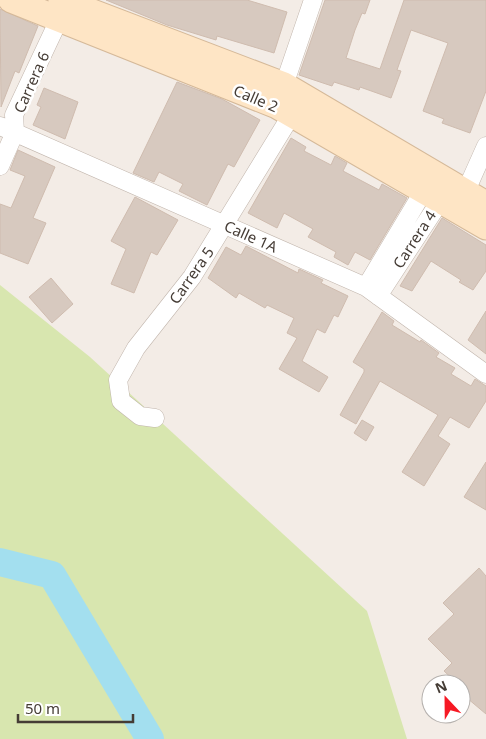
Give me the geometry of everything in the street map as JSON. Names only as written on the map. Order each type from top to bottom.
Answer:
[{"type":"main road","name":"Calle 2","points":[[11,0],[64,5],[289,101],[452,193],[486,227]]},
{"type":"street","name":"Carrera 5","points":[[155,418],[140,416],[121,401],[118,380],[136,348],[192,277],[226,224],[289,101],[313,0]]},
{"type":"street","name":"Carrera 6","points":[[0,166],[7,129],[64,5]]},
{"type":"street","name":"Calle 1A","points":[[7,129],[226,224],[372,291],[486,374]]},
{"type":"street","name":"Carrera 4","points":[[372,291],[452,193],[486,146]]},
{"type":"green space","points":[[0,285],[90,357],[367,611],[407,739],[0,739]]},
{"type":"building","points":[[106,0],[247,0],[287,12],[274,53],[217,36],[216,40],[167,25]]},
{"type":"building","points":[[325,0],[370,0],[365,14],[362,13],[346,58],[380,69],[404,0],[486,0],[486,91],[470,133],[442,123],[444,119],[423,111],[448,43],[411,30],[397,70],[401,71],[391,98],[360,87],[359,90],[334,82],[332,86],[299,75]]},
{"type":"building","points":[[0,9],[38,26],[19,73],[15,71],[1,107]]},
{"type":"building","points":[[177,82],[222,99],[260,120],[234,167],[228,164],[207,205],[179,191],[183,184],[159,172],[154,182],[133,173]]},
{"type":"building","points":[[44,88],[78,102],[65,139],[33,125],[41,107],[37,105]]},
{"type":"building","points":[[291,138],[306,147],[304,151],[331,165],[335,156],[347,163],[343,171],[379,190],[382,184],[407,198],[370,260],[355,252],[348,265],[334,257],[336,252],[308,237],[313,229],[284,213],[277,228],[248,213]]},
{"type":"building","points":[[18,150],[55,167],[33,218],[46,223],[28,264],[0,253],[0,204],[11,208],[25,176],[10,170]]},
{"type":"building","points":[[135,197],[178,220],[157,255],[151,252],[134,293],[111,284],[126,249],[111,241]]},
{"type":"building","points":[[442,218],[486,245],[486,271],[473,290],[431,261],[412,291],[400,286]]},
{"type":"building","points":[[246,246],[298,273],[299,269],[323,280],[321,283],[348,296],[338,317],[334,315],[325,333],[317,329],[302,361],[328,377],[319,392],[279,369],[297,338],[287,333],[294,318],[267,305],[265,308],[239,293],[236,298],[208,278],[226,247],[241,255]]},
{"type":"building","points":[[51,278],[73,304],[52,323],[29,297]]},
{"type":"building","points":[[486,311],[486,354],[468,340]]},
{"type":"building","points":[[382,312],[394,321],[392,325],[420,342],[421,340],[439,353],[436,357],[455,368],[451,374],[471,386],[475,379],[486,386],[486,401],[469,428],[450,417],[438,436],[450,444],[424,486],[402,472],[438,415],[380,381],[356,424],[340,415],[364,372],[364,369],[353,362]]},
{"type":"building","points":[[362,420],[374,427],[366,441],[354,433]]},
{"type":"building","points":[[486,462],[486,510],[464,497]]},
{"type":"building","points":[[479,568],[486,576],[486,714],[471,701],[471,674],[447,674],[444,671],[452,663],[428,639],[454,614],[443,603]]},
{"type":"waterway","points":[[0,562],[52,575],[150,739]]}]
